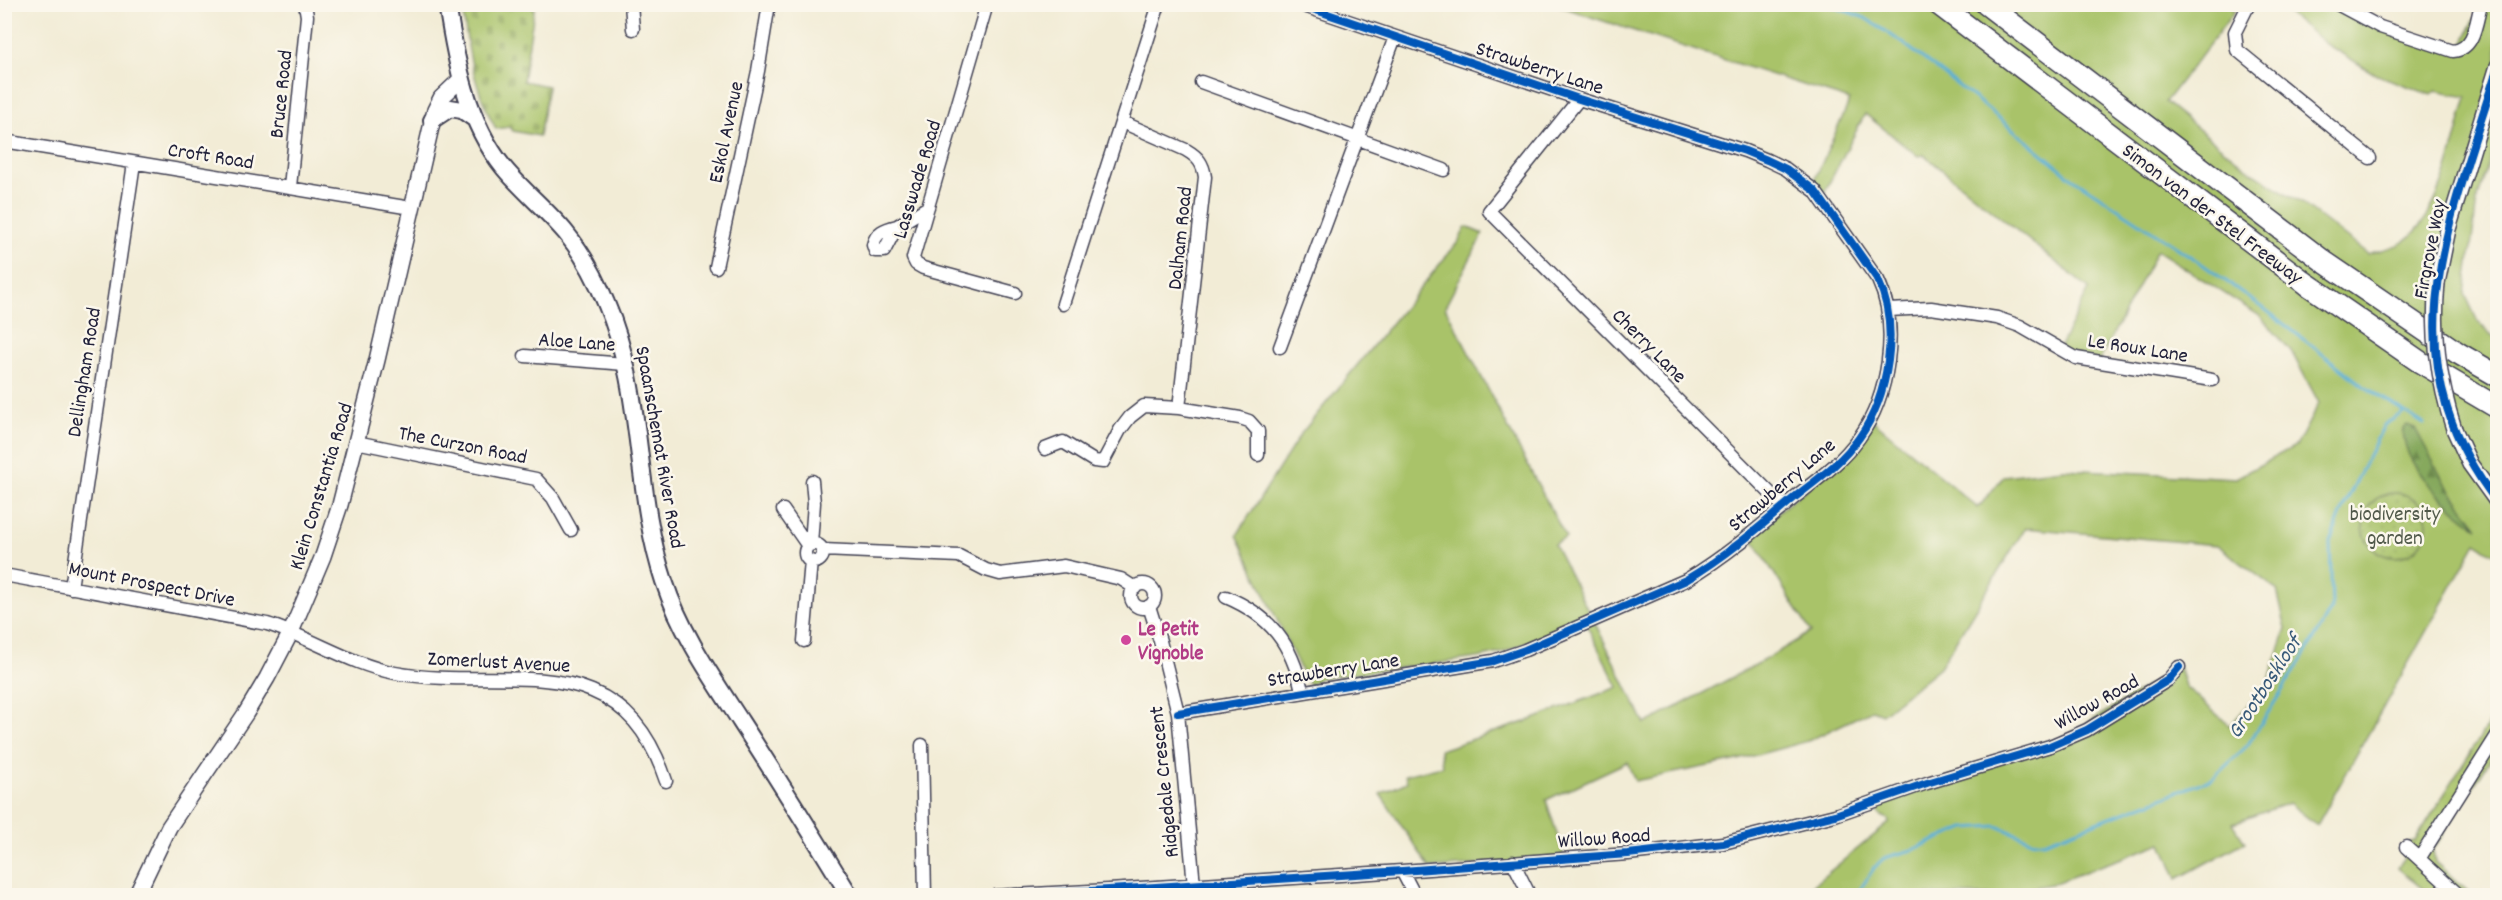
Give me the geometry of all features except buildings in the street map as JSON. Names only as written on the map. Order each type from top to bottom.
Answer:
[{"type":"highway","name":"Simon van der Stel Freeway","points":[[1938,4],[2307,284],[2420,362],[2498,408]]},
{"type":"highway","name":"Simon van der Stel Freeway","points":[[1986,4],[2326,263],[2458,353],[2498,376]]},
{"type":"main road","name":"Spaanschemat River Road","points":[[447,4],[463,86],[475,119],[490,149],[504,168],[565,232],[585,261],[614,322],[625,364],[653,543],[671,600],[703,663],[850,896]]},
{"type":"main road","points":[[432,120],[450,108],[462,110],[475,119]]},
{"type":"street","name":"Bruce Road","points":[[290,187],[307,16],[305,4]]},
{"type":"street","points":[[631,4],[629,11],[633,29]]},
{"type":"street","name":"Eskol Avenue","points":[[716,267],[770,4]]},
{"type":"street","name":"Lasswade Road","points":[[987,4],[914,253],[916,264],[923,268],[1015,293]]},
{"type":"street","points":[[1063,304],[1159,4]]},
{"type":"street","name":"Strawberry Lane","points":[[1178,713],[1302,691],[1473,665],[1525,650],[1686,580],[1717,561],[1832,468],[1850,450],[1870,418],[1883,379],[1887,357],[1888,310],[1885,294],[1878,279],[1821,199],[1803,181],[1786,170],[1745,151],[1579,99],[1298,4]]},
{"type":"street","points":[[2249,4],[2235,32],[2237,50],[2370,158]]},
{"type":"street","points":[[2337,4],[2402,36],[2453,51],[2465,48],[2472,37],[2481,4]]},
{"type":"street","points":[[1280,347],[1395,37]]},
{"type":"street","name":"Firgrove Way","points":[[2498,66],[2448,229],[2437,283],[2434,331],[2438,367],[2454,429],[2470,464],[2498,503]]},
{"type":"street","points":[[1201,82],[1444,170]]},
{"type":"street","name":"Klein Constantia Road","points":[[136,896],[169,828],[250,706],[291,632],[333,530],[377,360],[432,120],[441,98],[463,86]]},
{"type":"street","name":"Cherry Lane","points":[[1579,99],[1489,211],[1784,507]]},
{"type":"street","name":"Dalham Road","points":[[1122,122],[1186,150],[1196,156],[1204,168],[1205,177],[1179,408]]},
{"type":"street","name":"Croft Road","points":[[4,141],[411,208]]},
{"type":"street","name":"Dellingham Road","points":[[71,588],[134,163]]},
{"type":"street","points":[[897,226],[928,207]]},
{"type":"street","name":"Le Roux Lane","points":[[1888,310],[1931,308],[1997,318],[2020,326],[2076,358],[2212,380]]},
{"type":"street","name":"Aloe Lane","points":[[525,356],[625,364]]},
{"type":"street","points":[[1045,449],[1063,442],[1094,461],[1103,462],[1120,430],[1141,406],[1179,408],[1249,421],[1258,431],[1258,455]]},
{"type":"street","name":"The Curzon Road","points":[[356,442],[536,479],[553,498],[572,530]]},
{"type":"street","points":[[804,641],[811,561],[805,553],[809,545],[814,503],[812,481]]},
{"type":"street","points":[[783,510],[809,545]]},
{"type":"street","name":"Ridgedale Crescent","points":[[809,545],[818,544],[823,550],[959,556],[986,570],[1000,574],[1064,566],[1099,573],[1132,586],[1144,584],[1152,588],[1155,600],[1143,608],[1136,605],[1132,599],[1132,586]]},
{"type":"street","points":[[811,561],[821,559],[823,550]]},
{"type":"street","name":"Mount Prospect Drive","points":[[4,575],[267,624],[291,632]]},
{"type":"street","points":[[1226,597],[1247,606],[1274,628],[1294,666],[1302,691]]},
{"type":"street","name":"Ridgedale Crescent","points":[[1149,606],[1178,713],[1194,885]]},
{"type":"street","name":"Zomerlust Avenue","points":[[291,632],[357,662],[396,673],[450,678],[554,681],[583,686],[620,707],[639,727],[653,750],[666,781]]},
{"type":"street","name":"Willow Road","points":[[994,896],[1110,893],[1687,849],[1723,843],[1835,815],[1927,783],[2050,746],[2087,730],[2168,680],[2179,667]]},
{"type":"street","points":[[2419,859],[2498,734]]},
{"type":"street","points":[[922,745],[925,896]]},
{"type":"street","points":[[2406,847],[2460,896]]},
{"type":"street","points":[[1513,862],[1530,896]]},
{"type":"street","points":[[1402,871],[1415,896]]},
{"type":"green space","points":[[462,5],[535,5],[523,81],[548,86],[539,136],[513,131],[509,127],[496,129],[477,83],[469,53]]},
{"type":"green space","points":[[1557,5],[2226,5],[2235,11],[2165,102],[2251,171],[2303,204],[2368,254],[2403,242],[2416,231],[2427,215],[2445,176],[2467,97],[2435,91],[2431,95],[2375,74],[2326,44],[2278,5],[2337,5],[2354,15],[2460,50],[2481,5],[2497,5],[2497,66],[2486,103],[2497,107],[2497,135],[2477,201],[2465,294],[2478,322],[2497,340],[2497,556],[2476,543],[2317,825],[2289,803],[2233,823],[2245,842],[2177,879],[2162,843],[2055,883],[1998,895],[1801,895],[1889,823],[1888,819],[1880,815],[1875,801],[2050,746],[2179,667],[2185,686],[2230,726],[2269,681],[2286,629],[2277,590],[2217,545],[2025,528],[1940,667],[1882,714],[1872,710],[1808,741],[1738,760],[1635,781],[1627,762],[1546,800],[1565,859],[1430,868],[1380,794],[1407,782],[1405,775],[1442,766],[1440,750],[1528,721],[1618,687],[1586,624],[1594,621],[1645,724],[1759,663],[1811,632],[1750,535],[1832,468],[1870,418],[1978,508],[2004,476],[2063,469],[2236,478],[2297,445],[2319,403],[2291,351],[2260,316],[2157,250],[2099,361],[2058,350],[2089,289],[1924,155],[1918,156],[1865,114],[1821,199],[1811,188],[1850,100]]},
{"type":"green space","points":[[1466,227],[1483,234],[1445,307],[1566,538],[1554,544],[1591,616],[1504,652],[1478,658],[1320,678],[1310,685],[1305,679],[1237,535],[1300,435],[1458,242]]},
{"type":"green space","points":[[2407,425],[2415,428],[2444,482],[2478,527],[2442,497],[2418,470],[2404,442],[2404,428]]},
{"type":"green space","name":"biodiversity garden","points":[[2389,493],[2401,493],[2418,502],[2425,513],[2427,525],[2425,537],[2418,548],[2401,557],[2389,557],[2377,552],[2368,543],[2363,531],[2363,519],[2368,507],[2377,498]]},
{"type":"green space","points":[[2497,710],[2497,749],[2433,850],[2435,862],[2472,895],[2430,895],[2398,868],[2404,858],[2402,853],[2410,842],[2415,841]]},
{"type":"waterway","points":[[1827,4],[1865,18],[1903,43],[2072,178],[2202,264],[2262,307],[2362,385],[2424,424]]},
{"type":"waterway","name":"Grootboskloof","points":[[1856,896],[1874,868],[1884,858],[1912,850],[1965,828],[1997,826],[2030,840],[2044,842],[2212,779],[2247,746],[2332,608],[2330,542],[2345,504],[2384,425],[2404,412]]},
{"type":"cycle path","points":[[1178,713],[1493,661],[1525,650],[1686,580],[1715,562],[1742,541],[1845,455],[1859,438],[1878,402],[1888,360],[1889,318],[1878,280],[1815,191],[1786,169],[1745,151],[1579,99],[1298,4]]},
{"type":"cycle path","points":[[2498,66],[2447,234],[2438,288],[2436,341],[2443,395],[2463,448],[2498,503]]},
{"type":"cycle path","points":[[994,896],[1402,871],[1628,854],[1723,843],[1835,815],[1927,783],[2050,746],[2087,730],[2168,680],[2179,667]]},
{"type":"place","name":"Le Petit Vignoble","points":[[1126,640]]}]
